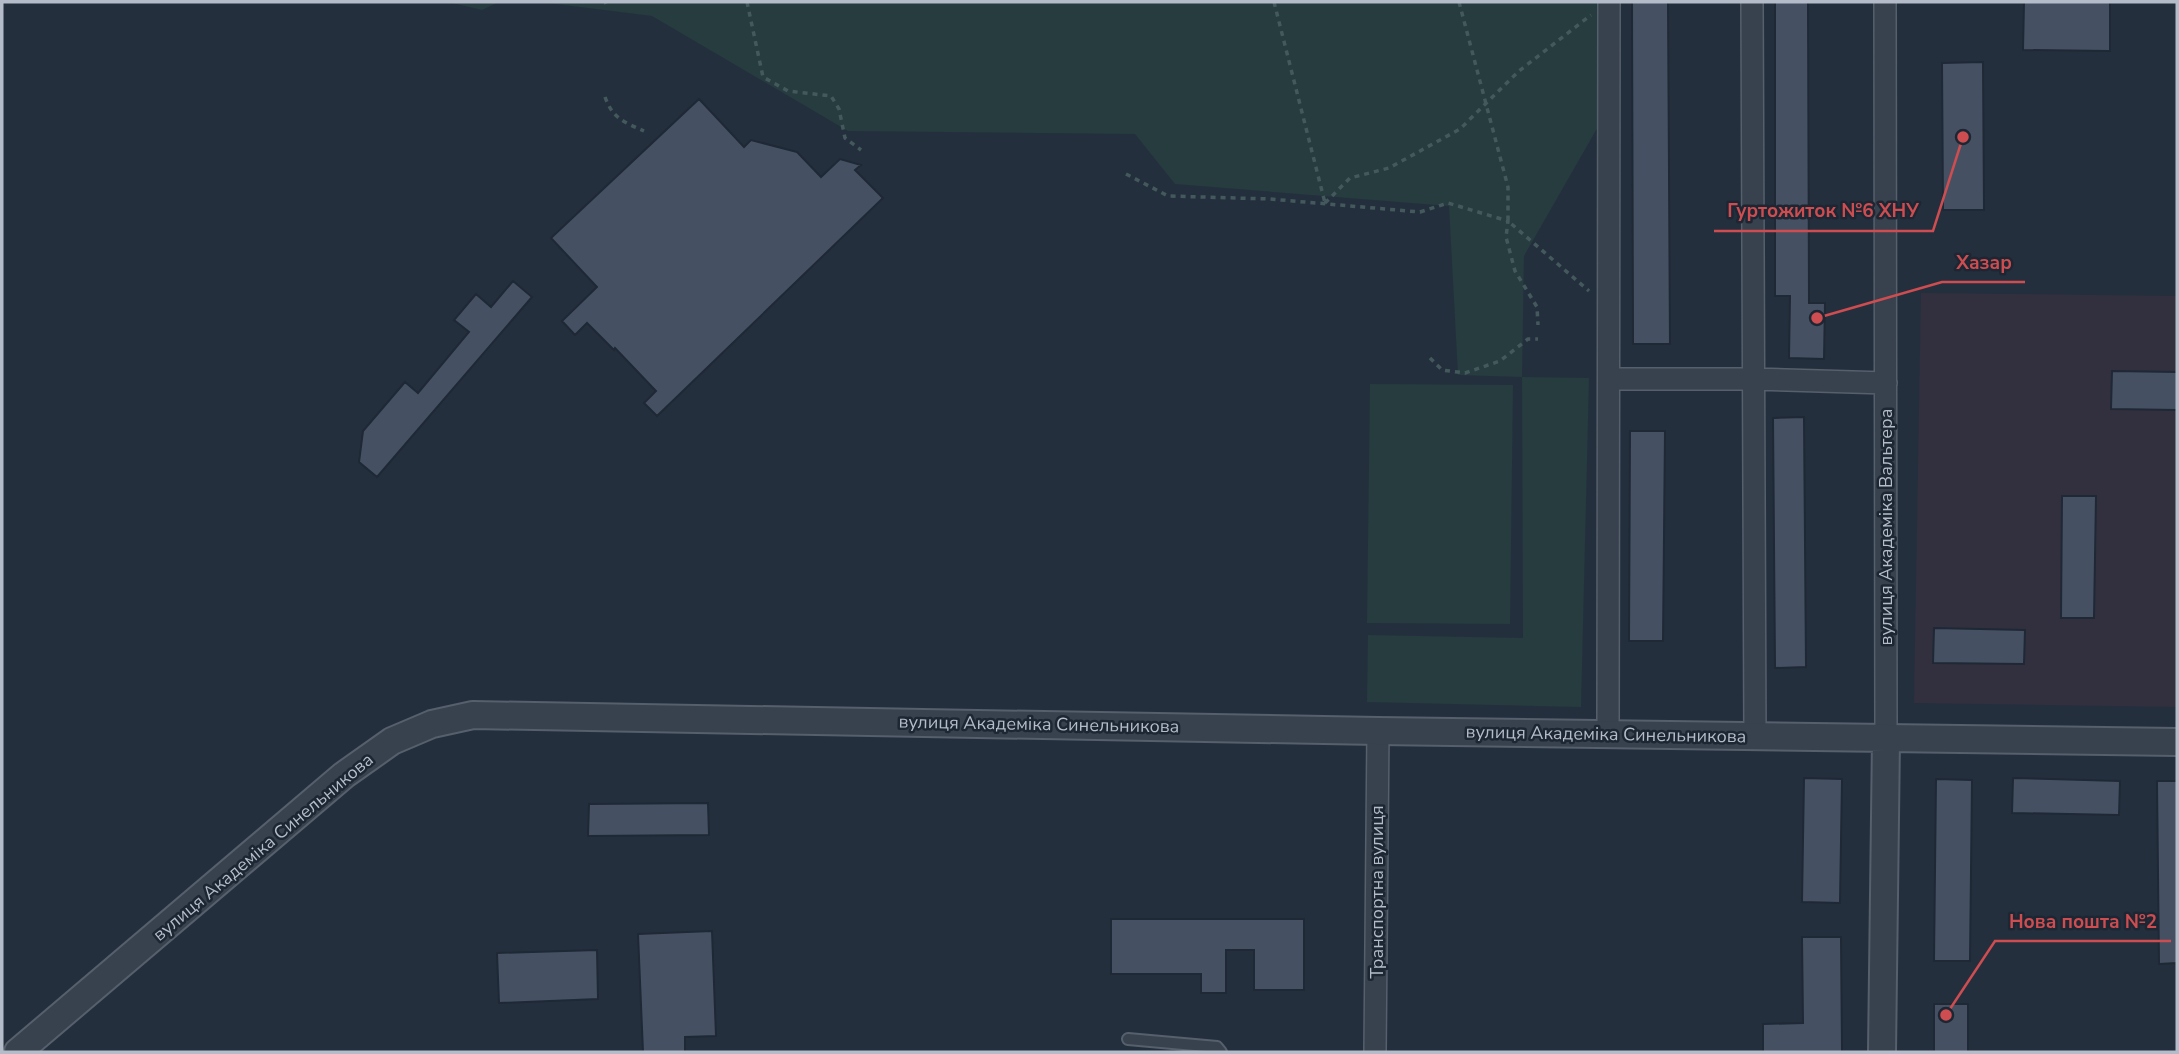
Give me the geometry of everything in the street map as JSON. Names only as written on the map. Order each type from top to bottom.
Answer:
[{"type":"street","points":[[1752,2],[1755,737]]},
{"type":"street","name":"вулиця Академіка Вальтера","points":[[1882,1052],[1886,739],[1885,2]]},
{"type":"street","points":[[1604,5],[1609,379],[1608,734]]},
{"type":"street","points":[[1609,379],[1886,383]]},
{"type":"street","name":"вулиця Академіка Синельникова","points":[[18,1052],[344,775],[392,741],[432,724],[473,715],[2177,742]]},
{"type":"street","name":"Транспортна вулиця","points":[[1376,1052],[1378,731]]},
{"type":"lane","points":[[1128,1039],[1217,1047],[1221,1052]]},
{"type":"path","points":[[747,2],[763,77],[788,91],[831,96],[839,109],[845,138],[860,150]]},
{"type":"path","points":[[1274,2],[1325,203]]},
{"type":"path","points":[[1459,2],[1508,187],[1506,237],[1515,271],[1537,307],[1538,324]]},
{"type":"path","points":[[1325,203],[1350,178],[1389,168],[1460,129],[1519,71],[1604,5]]},
{"type":"path","points":[[605,97],[611,112],[626,124],[644,131]]},
{"type":"path","points":[[1126,174],[1168,196],[1325,203],[1420,212],[1448,203],[1508,221],[1588,288],[1593,298]]},
{"type":"path","points":[[1430,358],[1442,370],[1465,373],[1500,361],[1528,339],[1538,339]]},
{"type":"shaded area","points":[[1921,293],[2177,296],[2177,707],[1914,703]]},
{"type":"green space","points":[[448,2],[499,2],[482,10]]},
{"type":"green space","points":[[540,2],[1600,2],[1599,125],[1524,256],[1522,377],[1458,375],[1449,206],[1175,184],[1135,134],[848,131],[652,16]]},
{"type":"green space","points":[[1522,377],[1589,378],[1581,707],[1367,702],[1368,635],[1523,638]]},
{"type":"green space","points":[[1370,384],[1513,385],[1510,624],[1367,623]]},
{"type":"building","points":[[1632,2],[1668,2],[1670,344],[1633,344]]},
{"type":"building","points":[[1775,2],[1808,2],[1809,303],[1825,303],[1824,359],[1789,358],[1790,296],[1775,296]]},
{"type":"building","points":[[2024,2],[2110,2],[2110,51],[2023,50]]},
{"type":"building","points":[[1983,62],[1984,210],[1943,210],[1942,63]]},
{"type":"building","points":[[699,99],[744,147],[751,140],[797,152],[821,177],[840,159],[861,165],[855,170],[883,198],[657,416],[644,403],[656,391],[615,348],[614,350],[587,323],[575,335],[562,321],[597,287],[551,238]]},
{"type":"building","points":[[513,281],[532,297],[377,477],[359,462],[363,431],[405,382],[418,393],[469,332],[454,320],[476,294],[491,307]]},
{"type":"building","points":[[2112,371],[2177,372],[2177,410],[2111,409]]},
{"type":"building","points":[[1804,417],[1806,667],[1775,668],[1773,418]]},
{"type":"building","points":[[1630,431],[1665,431],[1663,641],[1629,641]]},
{"type":"building","points":[[2062,496],[2096,496],[2094,618],[2061,618]]},
{"type":"building","points":[[1934,628],[2025,630],[2024,664],[1933,663]]},
{"type":"building","points":[[1804,778],[1842,779],[1840,903],[1802,902]]},
{"type":"building","points":[[2013,778],[2120,781],[2119,815],[2012,813]]},
{"type":"building","points":[[1936,779],[1972,780],[1970,961],[1934,961]]},
{"type":"building","points":[[2157,781],[2177,781],[2177,963],[2159,964]]},
{"type":"building","points":[[708,803],[709,835],[588,836],[589,804]]},
{"type":"building","points":[[1111,919],[1304,919],[1304,990],[1254,990],[1254,950],[1226,950],[1226,993],[1201,993],[1201,974],[1111,974]]},
{"type":"building","points":[[712,931],[716,1036],[685,1037],[685,1052],[643,1052],[638,934]]},
{"type":"building","points":[[1802,937],[1841,937],[1842,1052],[1763,1052],[1763,1024],[1803,1023]]},
{"type":"building","points":[[597,950],[598,999],[499,1003],[497,953]]},
{"type":"building","points":[[1934,1004],[1968,1004],[1968,1052],[1934,1052]]},
{"type":"place","name":"Гуртожиток №6 ХНУ","points":[[1963,137]]},
{"type":"place","name":"Хазар","points":[[1817,318]]},
{"type":"place","name":"Нова пошта №2","points":[[1946,1015]]}]
